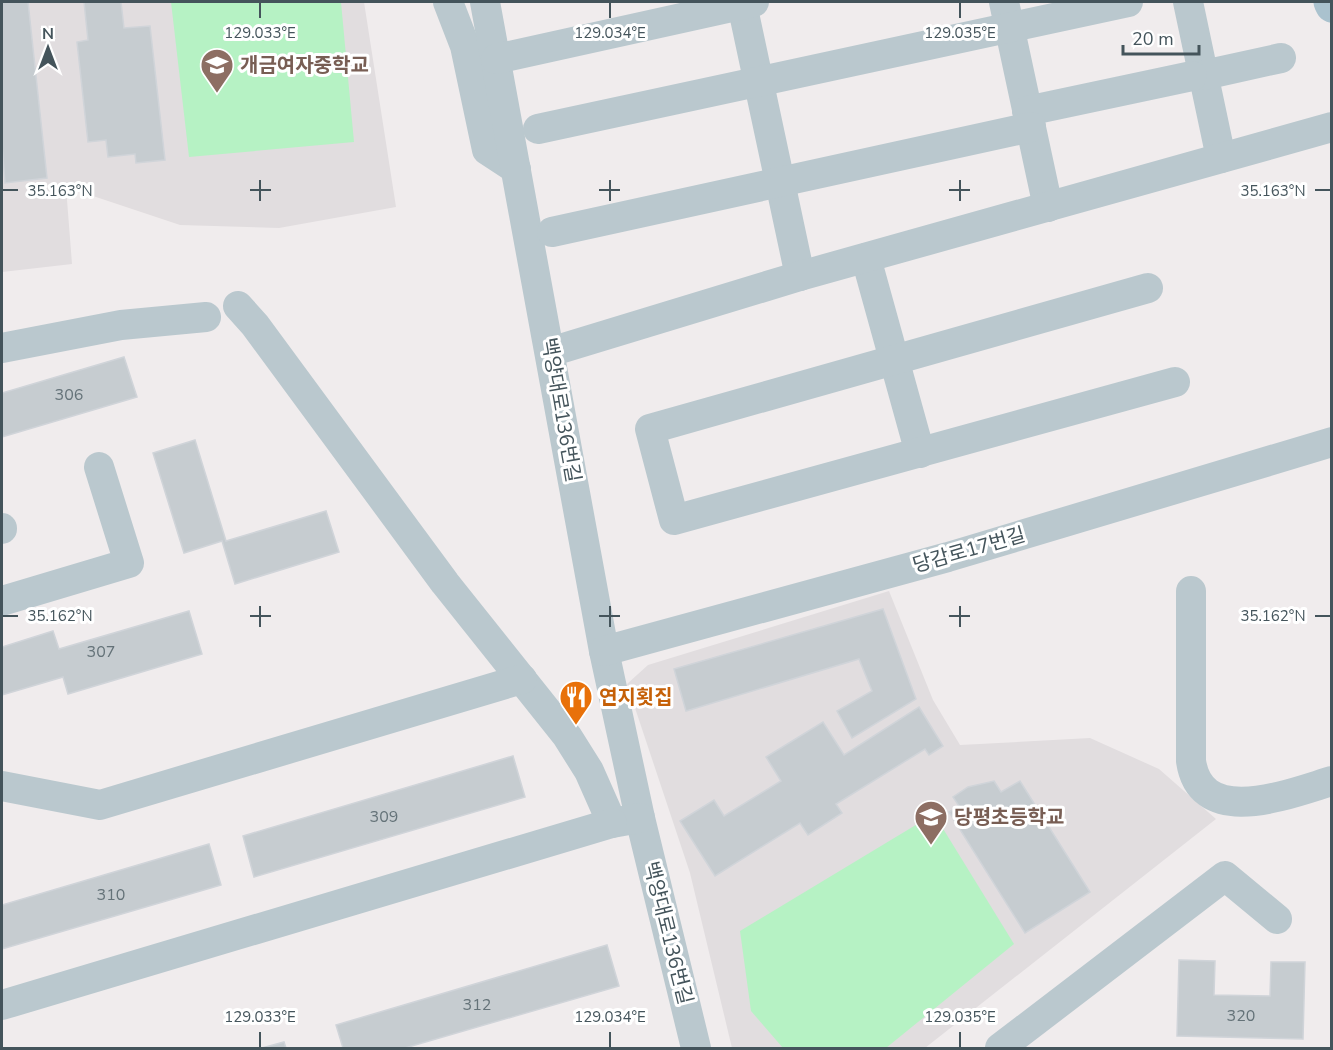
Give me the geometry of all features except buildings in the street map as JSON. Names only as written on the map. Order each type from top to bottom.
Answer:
[{"type":"main road","points":[[1330,2],[1332,6]]},
{"type":"street","points":[[448,2],[465,46],[487,150],[516,169]]},
{"type":"street","name":"백양대로136번길","points":[[485,2],[604,651],[626,820],[696,1048]]},
{"type":"street","points":[[538,129],[759,81],[1007,14],[1128,2]]},
{"type":"street","points":[[1188,2],[1198,76],[1221,158]]},
{"type":"street","points":[[496,59],[748,3],[759,81],[800,276]]},
{"type":"street","points":[[1007,14],[1048,207]]},
{"type":"street","points":[[552,232],[780,182],[1198,76],[1281,58]]},
{"type":"street","points":[[550,352],[800,276],[1332,127]]},
{"type":"street","points":[[867,258],[920,453]]},
{"type":"street","points":[[1148,288],[650,429],[674,520],[1175,382]]},
{"type":"street","name":"백양대로136번길","points":[[238,306],[255,325],[445,583],[567,736],[589,771],[626,820]]},
{"type":"street","points":[[2,348],[120,325],[206,317]]},
{"type":"street","name":"당감로17번길","points":[[604,651],[948,556],[1332,442]]},
{"type":"street","points":[[2,601],[129,563],[99,467]]},
{"type":"street","points":[[1191,591],[1191,761],[1192,770],[1202,785],[1213,795],[1227,801],[1246,804],[1332,781]]},
{"type":"street","points":[[2,786],[100,805],[522,679]]},
{"type":"street","points":[[2,1005],[626,820]]},
{"type":"street","points":[[1000,1048],[1225,876],[1277,919]]},
{"type":"shaded area","name":"개금여자중학교","points":[[2,2],[364,2],[396,207],[279,228],[180,225],[66,187],[72,264],[2,272]]},
{"type":"shaded area","name":"당평초등학교","points":[[889,591],[933,700],[960,745],[1090,738],[1159,769],[1216,819],[925,1048],[732,1048],[690,873],[627,684],[648,665]]},
{"type":"green space","points":[[171,2],[341,2],[354,142],[189,157]]},
{"type":"green space","points":[[934,814],[1014,944],[886,1048],[783,1048],[751,1011],[740,931]]},
{"type":"place","name":"개금여자중학교","points":[[217,94]]},
{"type":"place","name":"연지횟집","points":[[576,726]]},
{"type":"place","name":"당평초등학교","points":[[931,846]]}]
